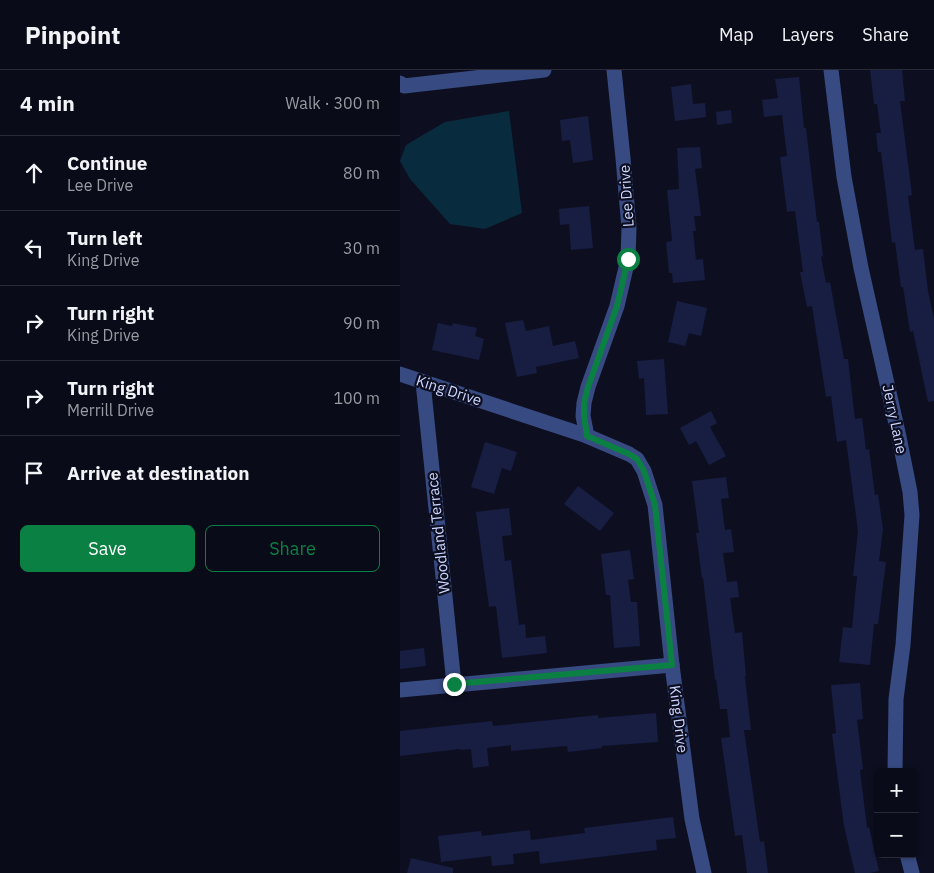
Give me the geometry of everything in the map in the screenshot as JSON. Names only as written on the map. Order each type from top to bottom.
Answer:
[{"type":"street","points":[[400,83],[404,86],[544,70]]},
{"type":"street","name":"Lee Drive","points":[[587,436],[584,403],[617,306],[628,259],[626,198],[614,70]]},
{"type":"street","name":"Jerry Lane","points":[[832,70],[846,186],[861,268],[910,492],[912,516],[903,645],[896,699],[895,768]]},
{"type":"street","name":"King Drive","points":[[400,374],[587,436],[637,459],[644,471],[655,505],[672,665],[692,819],[704,873]]},
{"type":"street","name":"Woodland Terrace","points":[[423,382],[454,684]]},
{"type":"street","points":[[400,690],[672,665]]},
{"type":"street","points":[[907,858],[912,873]]},
{"type":"water","points":[[509,111],[522,213],[485,229],[450,224],[410,179],[400,161],[406,145],[445,122]]},
{"type":"building","points":[[870,70],[902,70],[905,101],[900,101],[912,195],[908,196],[915,250],[923,249],[934,320],[934,401],[928,402],[913,331],[910,332],[895,242],[892,243],[881,152],[878,152],[876,133],[881,133],[877,104],[874,104]]},
{"type":"building","points":[[799,77],[804,128],[806,128],[817,222],[819,222],[823,256],[821,257],[826,283],[830,282],[844,359],[848,359],[855,419],[862,418],[866,450],[869,449],[875,495],[878,494],[883,529],[879,561],[886,562],[878,624],[874,624],[870,665],[839,662],[843,627],[852,628],[857,576],[853,576],[858,531],[846,440],[837,442],[831,396],[826,397],[812,306],[807,307],[800,272],[803,272],[795,211],[787,212],[780,157],[787,156],[782,115],[764,117],[762,100],[778,98],[775,79]]},
{"type":"building","points":[[691,84],[693,104],[705,103],[706,117],[675,121],[671,87]]},
{"type":"building","points":[[731,110],[732,123],[717,125],[716,112]]},
{"type":"building","points":[[588,116],[593,160],[573,163],[570,140],[562,141],[560,120]]},
{"type":"building","points":[[700,147],[702,168],[695,169],[701,216],[694,216],[696,231],[693,231],[696,260],[703,259],[705,280],[673,283],[672,273],[669,273],[666,242],[672,241],[667,190],[679,189],[677,148]]},
{"type":"building","points":[[589,206],[593,248],[571,250],[569,224],[560,225],[559,209]]},
{"type":"building","points":[[677,301],[707,308],[701,336],[689,333],[685,346],[668,342]]},
{"type":"building","points":[[523,320],[526,331],[549,326],[553,346],[575,341],[579,358],[536,367],[537,373],[517,377],[505,323]]},
{"type":"building","points":[[438,323],[452,326],[453,323],[477,328],[475,336],[484,339],[479,360],[432,350]]},
{"type":"building","points":[[664,359],[668,414],[646,415],[644,378],[639,379],[637,361]]},
{"type":"building","points":[[711,411],[717,423],[710,427],[726,456],[709,465],[696,441],[689,445],[680,428]]},
{"type":"building","points":[[485,442],[517,452],[511,471],[502,468],[494,494],[471,487]]},
{"type":"building","points":[[726,477],[729,498],[721,499],[725,530],[731,529],[734,552],[723,553],[727,582],[737,581],[739,597],[730,598],[735,633],[742,632],[751,730],[744,730],[760,842],[764,841],[768,873],[747,873],[742,835],[735,836],[721,738],[730,737],[727,709],[720,709],[696,533],[699,533],[692,481]]},
{"type":"building","points":[[578,486],[614,513],[600,531],[564,504]]},
{"type":"building","points":[[509,508],[512,535],[502,536],[505,561],[511,560],[519,625],[525,624],[526,638],[545,636],[547,653],[502,658],[496,606],[489,607],[476,512]]},
{"type":"building","points":[[630,550],[634,579],[628,580],[631,602],[637,602],[640,646],[614,648],[610,595],[606,595],[601,554]]},
{"type":"building","points":[[424,648],[426,666],[400,669],[400,651]]},
{"type":"building","points":[[860,683],[863,719],[857,720],[863,769],[860,770],[867,828],[869,827],[874,858],[876,858],[879,871],[855,873],[844,826],[832,734],[836,733],[831,685]]},
{"type":"building","points":[[656,713],[658,742],[602,746],[602,748],[568,752],[567,746],[511,751],[511,745],[487,748],[489,766],[473,768],[471,749],[400,756],[400,731],[492,721],[493,726],[598,715],[598,718]]},
{"type":"building","points":[[673,817],[676,838],[656,840],[657,850],[540,864],[539,851],[513,854],[514,864],[492,866],[491,856],[441,862],[438,836],[481,831],[482,836],[530,830],[531,840],[585,833],[584,828]]},
{"type":"building","points":[[411,858],[453,868],[453,873],[407,873]]},
{"type":"route","points":[[454,684],[672,665],[655,505],[644,471],[637,459],[629,454],[587,436],[584,416],[584,403],[588,387],[617,306],[628,259]]}]
